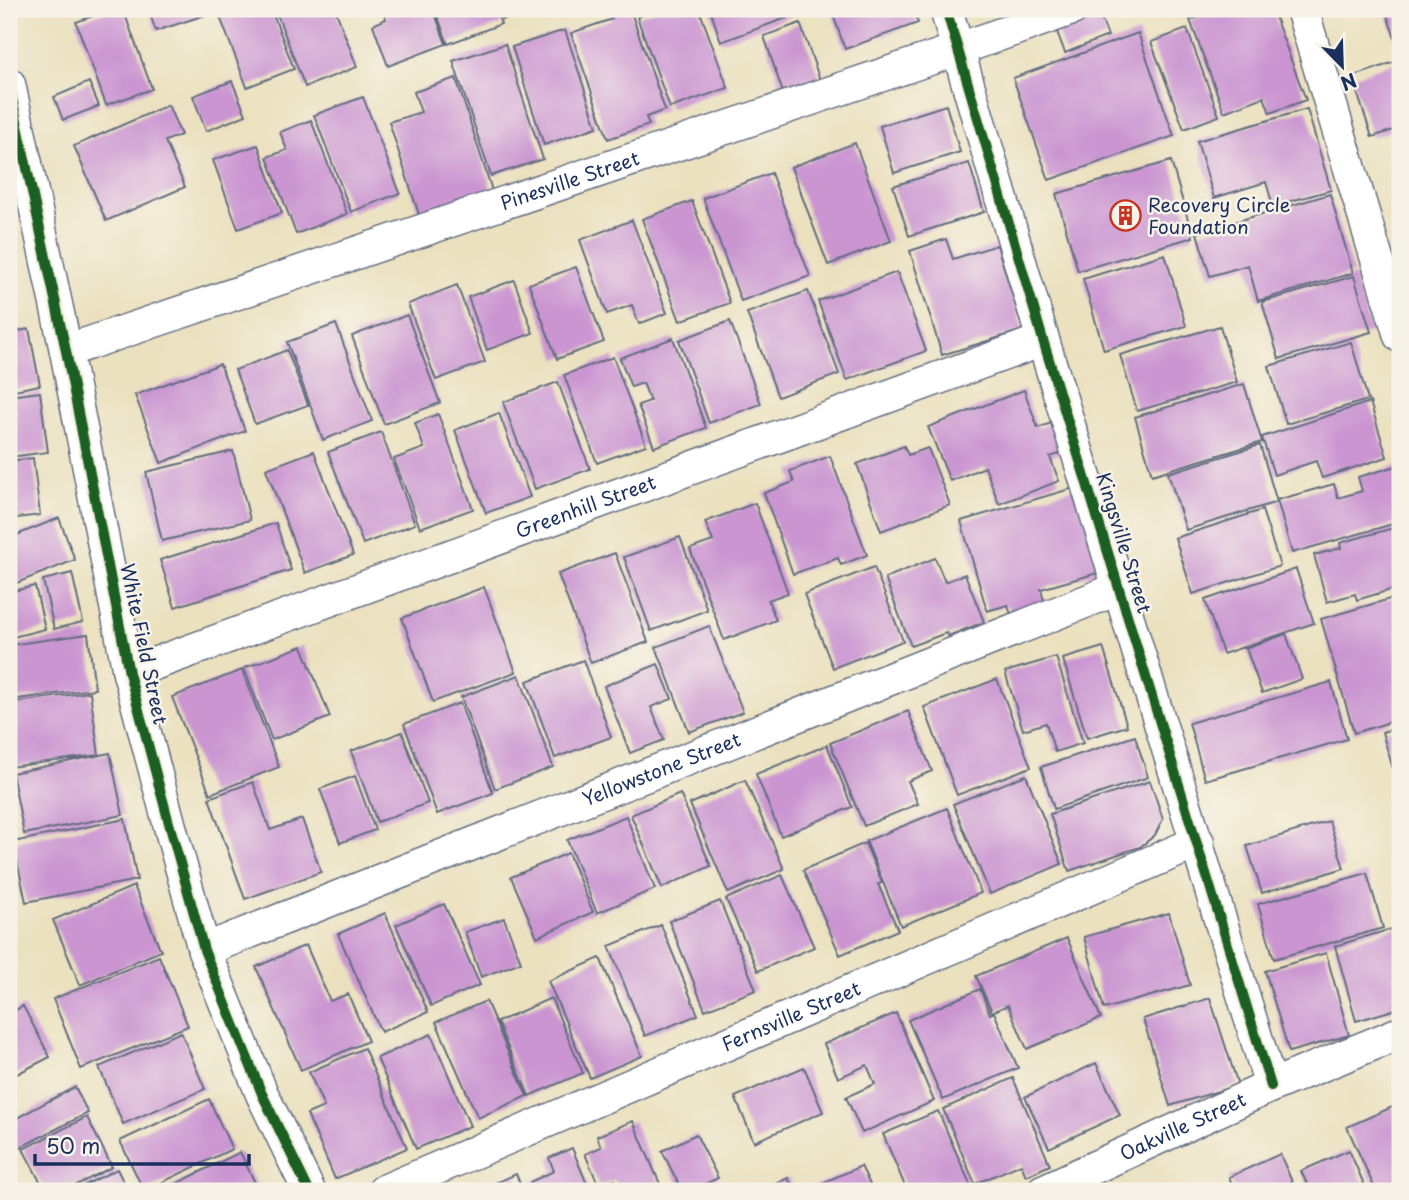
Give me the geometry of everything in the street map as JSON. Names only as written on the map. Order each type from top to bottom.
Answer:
[{"type":"street","name":"Kingsville Street","points":[[946,9],[1043,340],[1271,1086]]},
{"type":"street","name":"Pinesville Street","points":[[66,351],[1072,9]]},
{"type":"street","points":[[1302,9],[1400,337]]},
{"type":"street","name":"White Field Street","points":[[9,84],[66,351],[129,673],[204,950],[262,1094],[309,1191]]},
{"type":"street","name":"Greenhill Street","points":[[129,673],[1043,340]]},
{"type":"street","name":"Yellowstone Street","points":[[204,950],[1120,588]]},
{"type":"street","name":"Fernsville Street","points":[[384,1191],[1198,842]]},
{"type":"street","name":"Oakville Street","points":[[1043,1191],[1271,1086],[1400,1033]]},
{"type":"building","points":[[112,9],[123,9],[152,89],[106,105],[76,22]]},
{"type":"building","points":[[148,9],[213,9],[214,12],[156,31]]},
{"type":"building","points":[[217,9],[271,9],[294,69],[247,87]]},
{"type":"building","points":[[275,9],[335,9],[357,67],[305,87]]},
{"type":"building","points":[[382,9],[433,9],[446,44],[388,66],[373,25],[386,19]]},
{"type":"building","points":[[435,9],[495,9],[501,24],[448,44]]},
{"type":"building","points":[[498,9],[529,9],[502,20]]},
{"type":"building","points":[[609,9],[630,9],[665,110],[646,117],[649,125],[608,139],[571,33],[612,19]]},
{"type":"building","points":[[659,9],[699,9],[728,88],[670,108],[637,17]]},
{"type":"building","points":[[710,9],[798,9],[800,13],[721,42]]},
{"type":"building","points":[[831,9],[913,9],[918,23],[845,49]]},
{"type":"building","points":[[1220,9],[1272,9],[1306,100],[1270,113],[1264,97],[1224,112],[1190,20]]},
{"type":"building","points":[[1385,9],[1400,9],[1400,53]]},
{"type":"building","points":[[1099,13],[1108,36],[1065,53],[1056,29]]},
{"type":"building","points":[[800,23],[823,89],[786,102],[764,36]]},
{"type":"building","points":[[1187,29],[1219,116],[1184,129],[1151,42]]},
{"type":"building","points":[[565,30],[597,127],[544,145],[512,47]]},
{"type":"building","points":[[1138,33],[1174,136],[1049,180],[1013,78]]},
{"type":"building","points":[[505,44],[543,159],[491,176],[453,61]]},
{"type":"building","points":[[1400,60],[1400,128],[1372,137],[1352,77]]},
{"type":"building","points":[[456,78],[495,200],[422,224],[389,122],[421,112],[414,92]]},
{"type":"building","points":[[232,81],[246,115],[206,131],[193,96]]},
{"type":"building","points":[[89,82],[99,106],[63,120],[54,97]]},
{"type":"building","points":[[363,97],[400,193],[351,212],[314,115]]},
{"type":"building","points":[[168,105],[181,135],[165,141],[185,187],[106,221],[74,146]]},
{"type":"building","points":[[946,105],[960,152],[894,173],[880,126]]},
{"type":"building","points":[[1307,109],[1331,190],[1273,206],[1266,182],[1214,198],[1197,141]]},
{"type":"building","points":[[311,120],[347,214],[296,234],[267,157],[287,150],[280,132]]},
{"type":"building","points":[[855,143],[891,241],[828,265],[791,167]]},
{"type":"building","points":[[258,145],[282,213],[238,229],[213,160]]},
{"type":"building","name":"Recovery Circle Foundation","points":[[1171,161],[1193,237],[1078,271],[1056,194]]},
{"type":"building","points":[[969,163],[984,212],[909,236],[893,186]]},
{"type":"building","points":[[771,173],[810,276],[741,301],[703,198]]},
{"type":"building","points":[[1330,194],[1353,273],[1258,301],[1248,265],[1210,276],[1197,233]]},
{"type":"building","points":[[692,201],[730,303],[680,321],[642,219]]},
{"type":"building","points":[[632,220],[667,313],[639,324],[632,305],[607,314],[580,240]]},
{"type":"building","points":[[946,239],[953,259],[997,245],[1023,330],[942,355],[910,251]]},
{"type":"building","points":[[1165,254],[1186,326],[1104,350],[1083,279]]},
{"type":"building","points":[[576,267],[604,342],[557,359],[529,284]]},
{"type":"building","points":[[897,272],[926,351],[847,380],[818,301]]},
{"type":"building","points":[[1354,276],[1371,332],[1279,359],[1262,302]]},
{"type":"building","points":[[514,280],[533,333],[487,350],[468,297]]},
{"type":"building","points":[[457,285],[485,362],[436,380],[408,304]]},
{"type":"building","points":[[808,291],[839,374],[778,397],[747,313]]},
{"type":"building","points":[[407,315],[440,403],[384,424],[352,336]]},
{"type":"building","points":[[730,321],[761,404],[709,423],[679,340]]},
{"type":"building","points":[[336,324],[372,421],[323,440],[287,342]]},
{"type":"building","points":[[1220,326],[1237,382],[1137,411],[1120,355]]},
{"type":"building","points":[[29,329],[40,385],[9,391],[9,333]]},
{"type":"building","points":[[673,338],[706,428],[654,447],[638,405],[650,401],[643,383],[631,387],[620,358]]},
{"type":"building","points":[[1351,342],[1368,400],[1286,424],[1269,366]]},
{"type":"building","points":[[287,350],[308,405],[255,424],[235,370]]},
{"type":"building","points":[[613,357],[646,445],[597,463],[564,375]]},
{"type":"building","points":[[220,364],[245,431],[161,463],[135,395]]},
{"type":"building","points":[[558,382],[590,469],[535,489],[503,402]]},
{"type":"building","points":[[1244,384],[1262,442],[1152,475],[1135,417]]},
{"type":"building","points":[[1024,390],[1038,428],[1051,423],[1062,453],[1050,457],[1059,481],[999,504],[985,467],[950,481],[928,427]]},
{"type":"building","points":[[40,392],[48,452],[9,457],[9,396]]},
{"type":"building","points":[[1370,402],[1387,457],[1322,478],[1316,461],[1274,475],[1262,437]]},
{"type":"building","points":[[499,413],[530,497],[486,513],[455,430]]},
{"type":"building","points":[[438,414],[473,509],[420,528],[394,459],[424,448],[415,423]]},
{"type":"building","points":[[381,432],[415,524],[363,544],[328,452]]},
{"type":"building","points":[[1260,445],[1277,502],[1186,530],[1168,473]]},
{"type":"building","points":[[904,446],[908,455],[928,448],[950,505],[881,531],[857,464]]},
{"type":"building","points":[[233,451],[250,520],[162,541],[146,472]]},
{"type":"building","points":[[314,451],[353,555],[305,573],[266,469]]},
{"type":"building","points":[[830,456],[867,555],[841,565],[838,558],[793,574],[764,493],[794,482],[790,471]]},
{"type":"building","points":[[33,458],[40,515],[9,519],[9,461]]},
{"type":"building","points":[[1400,465],[1400,522],[1292,553],[1277,500],[1334,484],[1338,498],[1362,491],[1358,477]]},
{"type":"building","points":[[1077,487],[1101,572],[1041,589],[1045,605],[1011,615],[1008,605],[987,611],[961,521]]},
{"type":"building","points":[[755,503],[788,593],[768,600],[776,620],[724,640],[690,549],[713,541],[705,522]]},
{"type":"building","points":[[1262,510],[1280,566],[1193,594],[1175,538]]},
{"type":"building","points":[[59,518],[75,560],[9,586],[9,538]]},
{"type":"building","points":[[276,523],[291,570],[175,607],[160,560]]},
{"type":"building","points":[[1400,526],[1400,587],[1357,600],[1355,594],[1327,602],[1314,555],[1341,548],[1340,543]]},
{"type":"building","points":[[680,537],[707,610],[651,631],[624,557]]},
{"type":"building","points":[[615,553],[648,642],[591,663],[558,574]]},
{"type":"building","points":[[935,558],[945,582],[965,574],[984,622],[911,646],[885,578]]},
{"type":"building","points":[[874,567],[903,641],[833,668],[804,594]]},
{"type":"building","points":[[1296,569],[1314,623],[1223,654],[1205,600]]},
{"type":"building","points":[[72,573],[83,622],[54,629],[43,580]]},
{"type":"building","points":[[35,586],[45,629],[9,638],[9,592]]},
{"type":"building","points":[[484,587],[516,672],[433,702],[402,618]]},
{"type":"building","points":[[1400,596],[1400,719],[1354,733],[1321,619]]},
{"type":"building","points":[[709,626],[743,712],[689,732],[656,647]]},
{"type":"building","points":[[88,634],[95,689],[9,700],[9,645]]},
{"type":"building","points":[[1286,634],[1302,679],[1262,693],[1246,648]]},
{"type":"building","points":[[302,646],[330,717],[272,740],[244,668]]},
{"type":"building","points":[[1103,647],[1127,726],[1087,738],[1063,659]]},
{"type":"building","points":[[1056,657],[1083,743],[1055,752],[1046,723],[1023,730],[1005,672]]},
{"type":"building","points":[[583,660],[611,737],[555,758],[527,681]]},
{"type":"building","points":[[658,664],[672,699],[651,707],[664,740],[630,753],[604,686]]},
{"type":"building","points":[[242,670],[279,767],[210,794],[172,697]]},
{"type":"building","points":[[519,675],[553,767],[495,789],[461,697]]},
{"type":"building","points":[[997,679],[1031,767],[957,795],[924,707]]},
{"type":"building","points":[[1331,682],[1347,739],[1205,780],[1189,723]]},
{"type":"building","points":[[90,692],[99,755],[9,767],[9,703]]},
{"type":"building","points":[[460,703],[493,793],[437,814],[404,724]]},
{"type":"building","points":[[908,711],[932,771],[908,781],[918,804],[864,826],[830,743]]},
{"type":"building","points":[[1400,727],[1400,792],[1382,732]]},
{"type":"building","points":[[402,732],[428,803],[377,822],[351,751]]},
{"type":"building","points":[[1135,736],[1148,777],[1054,809],[1041,767]]},
{"type":"building","points":[[827,745],[852,807],[781,836],[756,774]]},
{"type":"building","points":[[110,753],[123,815],[24,834],[12,773]]},
{"type":"building","points":[[1026,775],[1062,864],[990,894],[953,804]]},
{"type":"building","points":[[355,776],[375,830],[340,843],[320,789]]},
{"type":"building","points":[[745,780],[784,869],[728,893],[690,804]]},
{"type":"building","points":[[1150,781],[1163,819],[1155,835],[1140,847],[1069,871],[1050,814]]},
{"type":"building","points":[[253,782],[270,830],[302,819],[321,872],[245,899],[209,798]]},
{"type":"building","points":[[680,794],[711,866],[662,888],[631,815]]},
{"type":"building","points":[[947,808],[981,893],[901,926],[866,841]]},
{"type":"building","points":[[626,816],[655,889],[597,913],[567,840]]},
{"type":"building","points":[[125,819],[137,880],[26,902],[13,842]]},
{"type":"building","points":[[1329,821],[1344,868],[1262,893],[1247,846]]},
{"type":"building","points":[[865,843],[882,883],[878,884],[898,930],[840,955],[803,870]]},
{"type":"building","points":[[568,853],[593,912],[537,937],[511,877]]},
{"type":"building","points":[[1367,873],[1383,928],[1274,959],[1258,904]]},
{"type":"building","points":[[782,875],[814,947],[758,971],[726,899]]},
{"type":"building","points":[[134,886],[161,951],[80,985],[53,920]]},
{"type":"building","points":[[720,901],[756,990],[705,1010],[669,921]]},
{"type":"building","points":[[444,904],[480,985],[431,1006],[396,925]]},
{"type":"building","points":[[385,913],[428,1012],[381,1032],[338,934]]},
{"type":"building","points":[[1169,913],[1190,985],[1104,1009],[1084,937]]},
{"type":"building","points":[[504,918],[521,962],[481,977],[465,932]]},
{"type":"building","points":[[661,925],[698,1015],[645,1036],[609,946]]},
{"type":"building","points":[[1398,927],[1400,1008],[1356,1021],[1335,946]]},
{"type":"building","points":[[1067,938],[1101,1018],[1027,1049],[1008,1005],[992,1012],[976,976]]},
{"type":"building","points":[[306,945],[330,1001],[348,994],[368,1041],[301,1070],[256,967]]},
{"type":"building","points":[[1326,953],[1349,1035],[1289,1052],[1265,971]]},
{"type":"building","points":[[159,956],[188,1026],[81,1069],[53,999]]},
{"type":"building","points":[[600,958],[642,1056],[590,1078],[548,981]]},
{"type":"building","points":[[980,989],[990,1014],[994,1012],[1018,1068],[943,1100],[908,1020]]},
{"type":"building","points":[[551,998],[583,1073],[529,1096],[497,1022]]},
{"type":"building","points":[[1210,998],[1238,1085],[1170,1106],[1143,1019]]},
{"type":"building","points":[[486,1001],[527,1096],[478,1118],[436,1022]]},
{"type":"building","points":[[23,1006],[50,1057],[9,1078],[9,1014]]},
{"type":"building","points":[[896,1013],[934,1101],[862,1133],[846,1097],[875,1084],[867,1065],[838,1078],[824,1044]]},
{"type":"building","points":[[181,1032],[205,1089],[123,1124],[99,1067]]},
{"type":"building","points":[[431,1034],[470,1126],[416,1149],[377,1058]]},
{"type":"building","points":[[364,1048],[407,1148],[335,1179],[307,1114],[324,1107],[309,1072]]},
{"type":"building","points":[[1096,1063],[1120,1115],[1049,1148],[1025,1097]]},
{"type":"building","points":[[804,1067],[823,1112],[754,1142],[735,1097]]},
{"type":"building","points":[[1013,1078],[1050,1165],[1026,1176],[1021,1164],[975,1184],[943,1109]]},
{"type":"building","points":[[75,1087],[88,1113],[17,1149],[9,1134],[9,1122]]},
{"type":"building","points":[[209,1099],[232,1149],[144,1191],[120,1141]]},
{"type":"building","points":[[1399,1104],[1400,1191],[1376,1191],[1347,1127]]},
{"type":"building","points":[[938,1111],[973,1191],[907,1191],[883,1134]]},
{"type":"building","points":[[87,1117],[112,1167],[65,1191],[45,1191],[23,1149]]},
{"type":"building","points":[[633,1121],[663,1191],[620,1191],[615,1180],[599,1186],[585,1154],[601,1147],[597,1136]]},
{"type":"building","points":[[696,1134],[718,1178],[690,1191],[682,1191],[662,1151]]},
{"type":"building","points":[[572,1148],[590,1191],[534,1191],[530,1182],[554,1171],[549,1158]]},
{"type":"building","points":[[1349,1150],[1367,1191],[1310,1191],[1301,1171]]},
{"type":"building","points":[[240,1152],[259,1191],[162,1191]]},
{"type":"building","points":[[1280,1154],[1296,1191],[1235,1191],[1229,1177]]},
{"type":"building","points":[[861,1166],[873,1191],[804,1191]]},
{"type":"building","points":[[117,1169],[128,1191],[73,1191]]},
{"type":"building","points":[[516,1174],[523,1191],[477,1191]]},
{"type":"building","points":[[788,1178],[795,1191],[759,1191]]},
{"type":"cycle path","points":[[946,9],[1043,340],[1271,1086]]},
{"type":"cycle path","points":[[9,84],[66,351],[129,673],[169,823],[204,950],[262,1094],[309,1191]]},
{"type":"place","name":"Recovery Circle Foundation","points":[[1125,216]]}]
